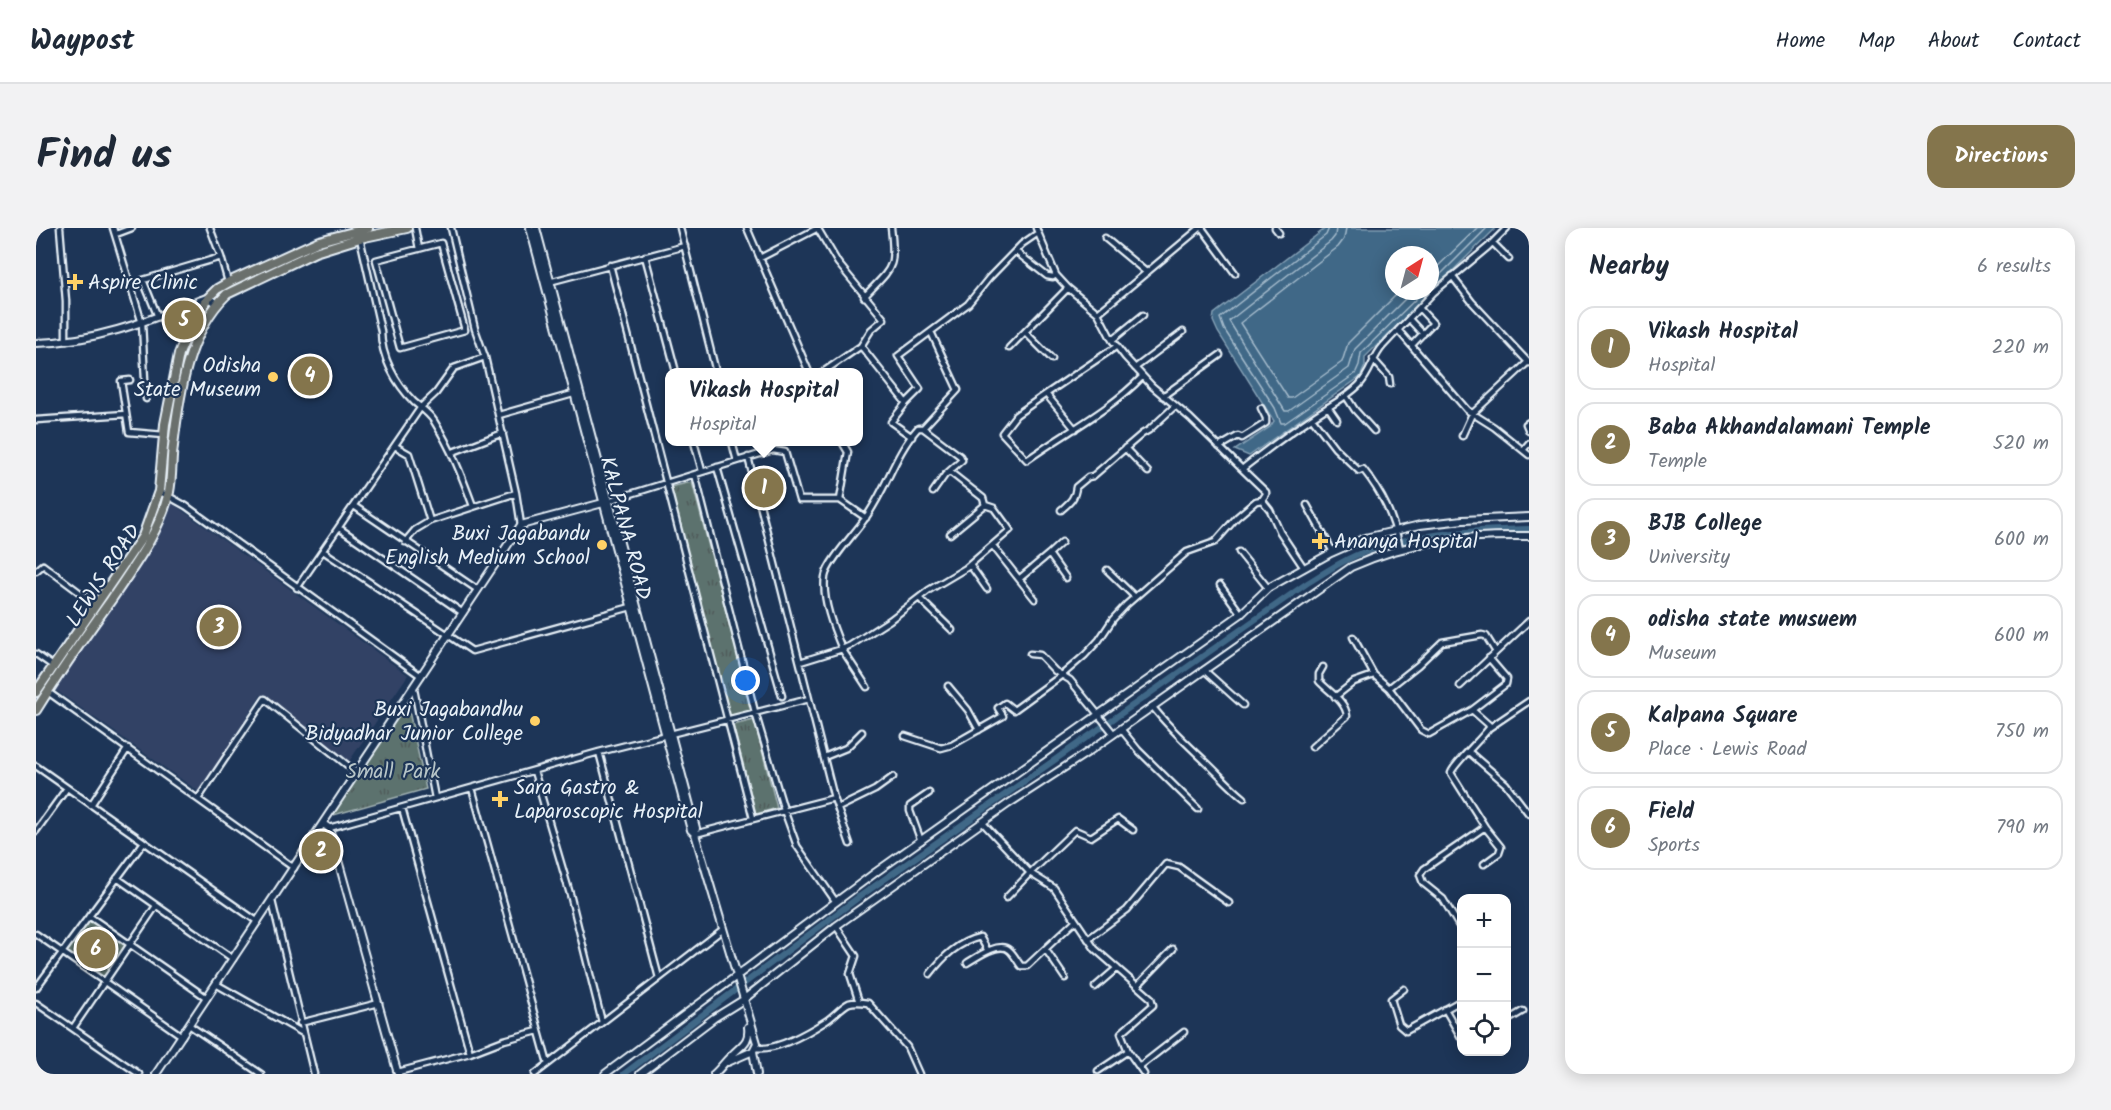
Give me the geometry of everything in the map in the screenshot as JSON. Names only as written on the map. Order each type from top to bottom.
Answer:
[{"type":"main road","name":"LEWIS ROAD","points":[[36,692],[95,604],[128,560],[142,536],[159,491],[164,435],[179,354],[189,330],[209,297],[228,283],[319,241],[368,228]]},
{"type":"main road","name":"LEWIS ROAD","points":[[36,710],[136,563],[152,535],[168,495],[178,407],[184,380],[194,347],[210,313],[227,294],[315,252],[360,238],[407,228]]},
{"type":"street","points":[[60,228],[66,301],[66,341]]},
{"type":"street","points":[[113,228],[142,323],[146,399]]},
{"type":"street","points":[[116,234],[132,228]]},
{"type":"street","points":[[210,228],[228,283]]},
{"type":"street","points":[[415,228],[419,249]]},
{"type":"street","points":[[156,1074],[294,868],[326,826],[357,773],[520,525],[516,493],[499,415],[485,357],[474,329],[451,228]]},
{"type":"street","name":"KALPANA ROAD","points":[[530,228],[573,394],[606,502],[631,607],[668,735]]},
{"type":"street","name":"KALPANA ROAD","points":[[536,228],[548,282],[691,830],[695,834],[742,997]]},
{"type":"street","points":[[680,228],[715,368]]},
{"type":"street","points":[[747,228],[807,368]]},
{"type":"street","points":[[760,258],[818,228],[838,263],[884,319],[871,330],[861,346],[829,368]]},
{"type":"street","points":[[864,297],[892,265],[894,250],[891,228]]},
{"type":"street","points":[[1190,228],[1195,232]]},
{"type":"street","points":[[1098,313],[1201,228],[1235,273]]},
{"type":"street","points":[[1275,228],[1279,233]]},
{"type":"street","points":[[1242,470],[1361,383],[1370,371],[1377,352],[1452,276],[1493,243],[1507,228]]},
{"type":"street","points":[[905,736],[941,748],[952,745],[1003,716],[998,708],[1005,703],[1014,710],[1062,675],[1099,640],[1113,619],[1135,597],[1186,552],[1215,542],[1237,516],[1266,495],[1266,492],[1190,418],[1142,377],[1112,340],[1098,313],[1056,275],[1037,231],[1015,251],[968,304],[898,356],[920,389],[891,422],[912,436]]},
{"type":"street","points":[[360,238],[381,331],[381,346],[400,384],[432,418],[453,452],[473,506]]},
{"type":"street","points":[[1105,238],[1146,272]]},
{"type":"street","points":[[441,243],[465,330],[400,348],[376,260],[419,249],[441,243]]},
{"type":"street","points":[[1493,243],[1509,259]]},
{"type":"street","points":[[548,282],[685,246]]},
{"type":"street","points":[[1015,251],[1047,276],[1056,275]]},
{"type":"street","points":[[645,256],[675,368]]},
{"type":"street","points":[[158,317],[143,280],[221,257]]},
{"type":"street","points":[[610,265],[753,818]]},
{"type":"street","points":[[1452,276],[1472,302],[1528,363],[1472,414],[1462,436]]},
{"type":"street","points":[[1009,348],[1068,288]]},
{"type":"street","points":[[36,343],[96,337],[142,323],[209,297],[217,304]]},
{"type":"street","points":[[1412,345],[1433,324],[1419,308]]},
{"type":"street","points":[[1112,340],[1143,315]]},
{"type":"street","points":[[1409,319],[1423,334]]},
{"type":"street","points":[[1398,330],[1472,414],[1494,427],[1529,455]]},
{"type":"street","points":[[867,687],[842,649],[833,626],[825,593],[825,575],[866,518],[912,436],[918,428],[923,428],[958,390],[930,332]]},
{"type":"street","points":[[1025,332],[1052,359]]},
{"type":"street","points":[[1135,368],[1183,332]]},
{"type":"street","points":[[861,346],[906,403]]},
{"type":"street","points":[[1117,346],[1016,415],[1002,433],[1027,460],[1126,393],[1142,377]]},
{"type":"street","points":[[1163,396],[1220,355]]},
{"type":"street","points":[[297,588],[421,407],[436,393],[454,368],[485,357]]},
{"type":"street","points":[[1373,359],[1389,377],[1390,384]]},
{"type":"street","points":[[130,380],[120,381],[129,432],[164,435]]},
{"type":"street","points":[[1046,393],[1075,429]]},
{"type":"street","points":[[499,415],[573,394]]},
{"type":"street","points":[[1346,396],[1355,410],[1374,430]]},
{"type":"street","points":[[1061,510],[1071,501],[1076,487],[1088,477],[1093,476],[1175,406]]},
{"type":"street","points":[[1328,407],[1337,420]]},
{"type":"street","points":[[1219,447],[1238,436],[1242,438],[1266,423],[1261,408]]},
{"type":"street","points":[[36,420],[126,414]]},
{"type":"street","points":[[1312,418],[1335,448],[1359,471],[1363,469],[1380,491],[1400,546]]},
{"type":"street","points":[[1529,422],[1526,424],[1529,431]]},
{"type":"street","points":[[923,428],[960,456],[962,460],[933,492]]},
{"type":"street","points":[[453,452],[503,433]]},
{"type":"street","points":[[1523,450],[1529,443]]},
{"type":"street","points":[[395,446],[409,454],[430,521]]},
{"type":"street","points":[[695,446],[702,471]]},
{"type":"street","points":[[733,446],[737,461]]},
{"type":"street","points":[[840,500],[848,452],[845,446]]},
{"type":"street","points":[[1125,448],[1148,472]]},
{"type":"street","points":[[520,525],[606,502],[773,450],[785,452],[800,500],[840,500],[866,518]]},
{"type":"street","points":[[747,457],[834,798],[850,844]]},
{"type":"street","points":[[717,467],[782,696]]},
{"type":"street","points":[[950,472],[983,498],[985,505]]},
{"type":"street","points":[[695,474],[755,712],[784,810],[797,846],[836,902]]},
{"type":"street","points":[[159,491],[186,506],[422,676]]},
{"type":"street","points":[[405,542],[415,530],[430,521],[516,493]]},
{"type":"street","points":[[1262,500],[1304,568]]},
{"type":"street","points":[[950,534],[985,505]]},
{"type":"street","points":[[800,662],[851,645],[970,565],[993,546],[1010,530],[994,508],[985,505]]},
{"type":"street","points":[[1307,505],[1333,552]]},
{"type":"street","points":[[354,506],[478,590]]},
{"type":"street","points":[[605,1074],[836,902],[1071,733],[1102,717],[1241,614],[1268,588],[1333,552],[1365,538],[1397,533],[1420,525],[1463,520],[1529,517]]},
{"type":"street","points":[[339,528],[463,613]]},
{"type":"street","points":[[640,1074],[836,926],[1111,731],[1121,729],[1351,567],[1400,546],[1436,540],[1529,536]]},
{"type":"street","points":[[1018,579],[1062,542]]},
{"type":"street","points":[[993,546],[1035,598]]},
{"type":"street","points":[[323,551],[472,651],[631,607]]},
{"type":"street","points":[[1239,552],[1268,588]]},
{"type":"street","points":[[1049,554],[1066,578]]},
{"type":"street","points":[[36,571],[43,565],[95,604]]},
{"type":"street","points":[[970,565],[987,589]]},
{"type":"street","points":[[1107,570],[1135,597]]},
{"type":"street","points":[[1220,585],[1241,614]]},
{"type":"street","points":[[919,598],[952,630]]},
{"type":"street","points":[[1460,686],[1529,621]]},
{"type":"street","points":[[1389,688],[1442,642],[1482,635],[1486,636],[1496,652]]},
{"type":"street","points":[[1353,638],[1374,675],[1389,688],[1426,734],[1434,732],[1472,710],[1508,682],[1489,658]]},
{"type":"street","points":[[36,654],[54,667]]},
{"type":"street","points":[[1030,654],[1040,655],[1055,671],[1070,680],[1111,731]]},
{"type":"street","points":[[1312,747],[1347,716],[1346,710],[1319,681],[1319,674],[1323,667]]},
{"type":"street","points":[[1204,670],[1243,705]]},
{"type":"street","points":[[1335,697],[1349,685],[1374,675]]},
{"type":"street","points":[[948,686],[968,710],[979,730]]},
{"type":"street","points":[[414,689],[435,798]]},
{"type":"street","points":[[48,692],[294,868]]},
{"type":"street","points":[[198,799],[265,699],[357,773]]},
{"type":"street","points":[[326,826],[402,808],[599,752],[809,699]]},
{"type":"street","points":[[1484,864],[1501,850],[1500,845],[1485,827],[1451,773],[1452,768],[1489,728],[1529,701]]},
{"type":"street","points":[[1152,706],[1168,727],[1227,785],[1244,798]]},
{"type":"street","points":[[1472,710],[1489,725],[1489,728]]},
{"type":"street","points":[[1121,729],[1138,750],[1198,809]]},
{"type":"street","points":[[824,757],[846,748],[862,732]]},
{"type":"street","points":[[91,805],[128,748]]},
{"type":"street","points":[[599,752],[660,978]]},
{"type":"street","points":[[1469,752],[1506,784],[1529,814]]},
{"type":"street","points":[[36,766],[258,922]]},
{"type":"street","points":[[534,771],[570,894],[602,1022]]},
{"type":"street","points":[[838,808],[875,790],[893,777]]},
{"type":"street","points":[[36,831],[67,788]]},
{"type":"street","points":[[471,788],[548,1064]]},
{"type":"street","points":[[921,841],[910,806],[929,793]]},
{"type":"street","points":[[695,834],[834,798]]},
{"type":"street","points":[[402,808],[470,1053]]},
{"type":"street","points":[[1006,898],[1075,830],[1091,837],[1118,819],[1133,830]]},
{"type":"street","points":[[982,822],[1030,873],[1054,888],[1095,949],[1151,998],[1153,1005],[1121,1033],[1128,1051],[1144,1074]]},
{"type":"street","points":[[326,826],[398,1073],[538,1031]]},
{"type":"street","points":[[1457,924],[1443,899],[1423,882],[1420,875],[1424,869],[1485,827]]},
{"type":"street","points":[[36,988],[144,842]]},
{"type":"street","points":[[1088,939],[1127,910],[1166,864],[1179,867],[1229,903]]},
{"type":"street","points":[[117,878],[233,959]]},
{"type":"street","points":[[272,901],[314,1074]]},
{"type":"street","points":[[73,1028],[156,906]]},
{"type":"street","points":[[89,916],[207,998]]},
{"type":"street","points":[[967,963],[999,947],[1006,948],[1024,967],[1046,950],[1075,921]]},
{"type":"street","points":[[836,926],[856,956],[850,974],[859,1002]]},
{"type":"street","points":[[535,1074],[722,930]]},
{"type":"street","points":[[36,934],[182,1036]]},
{"type":"street","points":[[933,970],[950,951],[979,937],[983,939],[988,951]]},
{"type":"street","points":[[1137,986],[1173,949]]},
{"type":"street","points":[[1046,950],[1065,978]]},
{"type":"street","points":[[1095,987],[1117,968]]},
{"type":"street","points":[[216,984],[303,1034]]},
{"type":"street","points":[[1404,989],[1390,999],[1399,1025],[1404,1030],[1410,1029],[1457,1002]]},
{"type":"street","points":[[742,997],[748,1033],[746,1049],[771,1048],[805,1033],[850,1003],[859,1002],[868,1004],[907,1047],[919,1074]]},
{"type":"street","points":[[714,1074],[728,1062],[753,1050],[757,1043],[742,997]]},
{"type":"street","points":[[300,1023],[379,1003]]},
{"type":"street","points":[[36,1004],[139,1074]]},
{"type":"street","points":[[1445,1009],[1457,1032]]},
{"type":"street","points":[[1511,1018],[1523,1011]]},
{"type":"street","points":[[189,1025],[261,1074]]},
{"type":"street","points":[[1139,1068],[1184,1032]]},
{"type":"street","points":[[728,1062],[730,1056],[745,1044]]},
{"type":"street","points":[[753,1050],[757,1074]]},
{"type":"street","points":[[1098,1071],[1128,1051]]},
{"type":"shaded area","points":[[172,503],[408,675],[348,763],[261,695],[199,792],[54,689],[153,544]]},
{"type":"green space","points":[[692,482],[752,711],[730,716],[670,487]]},
{"type":"green space","name":"Small Park","points":[[407,702],[426,789],[330,816]]},
{"type":"green space","points":[[754,720],[777,808],[756,814],[733,725]]},
{"type":"green space","points":[[89,916],[130,946],[105,982],[62,952]]},
{"type":"water","points":[[1326,228],[1496,228],[1439,284],[1439,246],[1385,246],[1385,300],[1423,300],[1365,357],[1365,366],[1360,377],[1249,456],[1235,450],[1270,427],[1274,421],[1213,321],[1214,314]]},
{"type":"waterway","points":[[624,1074],[859,897],[1332,568],[1352,557],[1401,541],[1464,532],[1529,529]]},
{"type":"place","name":"Aspire Clinic","points":[[75,282]]},
{"type":"place","name":"Kalpana Square","points":[[184,320]]},
{"type":"place","name":"odisha state musuem","points":[[310,376]]},
{"type":"place","name":"Odisha State Museum","points":[[273,377]]},
{"type":"place","name":"Vikash Hospital","points":[[764,488]]},
{"type":"place","name":"Ananya Hospital","points":[[1320,541]]},
{"type":"place","name":"Buxi Jagabandu English Medium School","points":[[602,545]]},
{"type":"place","name":"BJB College","points":[[219,627]]},
{"type":"place","name":"Buxi Jagabandhu Bidyadhar Junior College","points":[[535,721]]},
{"type":"place","name":"Sara Gastro & Laparoscopic Hospital","points":[[500,799]]},
{"type":"place","name":"Baba Akhandalamani Temple","points":[[321,851]]},
{"type":"place","name":"Field","points":[[96,949]]}]
